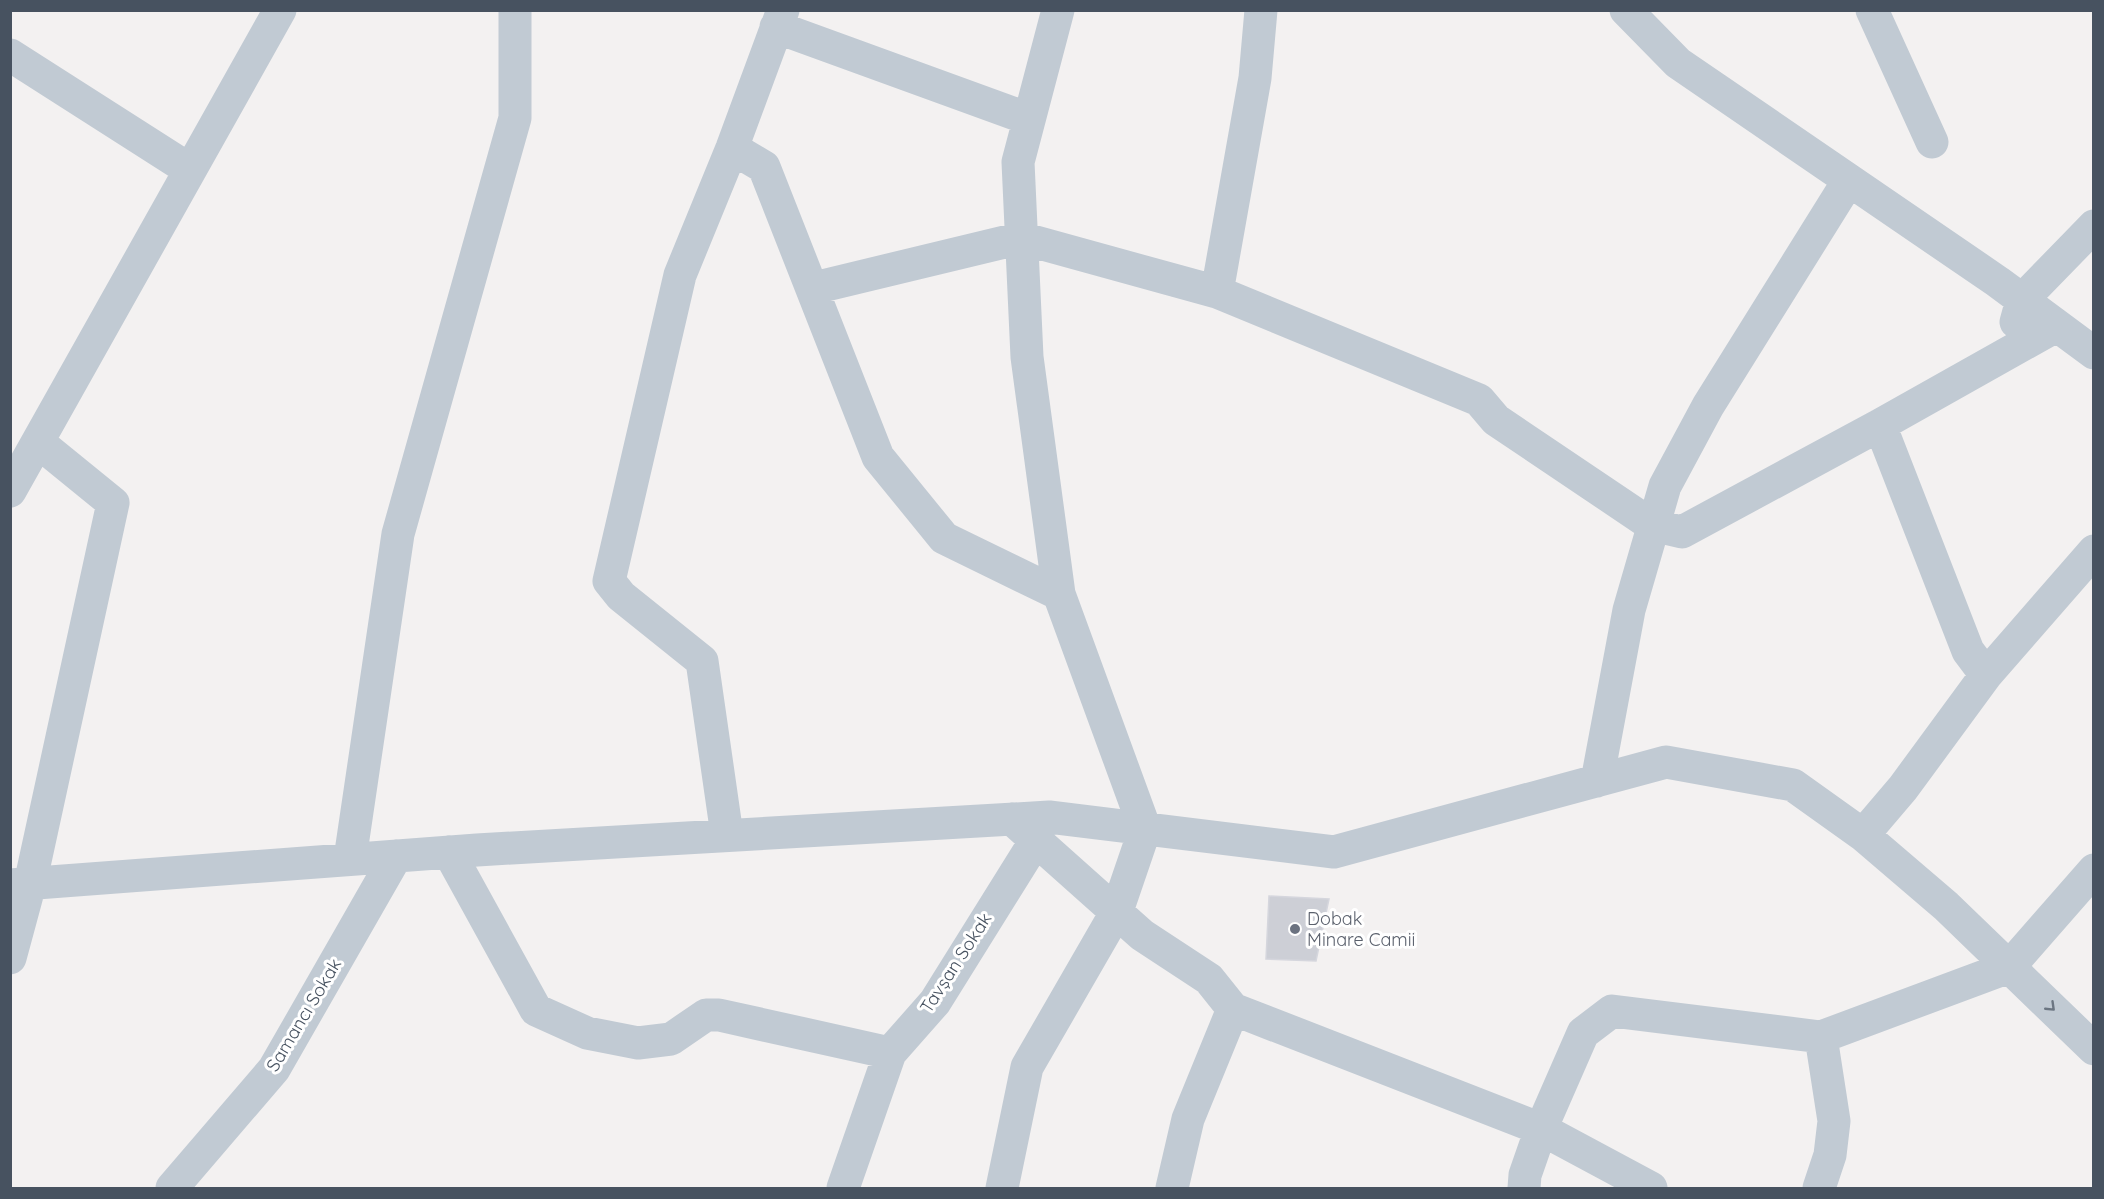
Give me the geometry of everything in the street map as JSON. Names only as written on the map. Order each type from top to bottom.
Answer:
[{"type":"street","points":[[10,491],[279,10]]},
{"type":"street","points":[[350,859],[398,534],[515,118],[515,10]]},
{"type":"street","points":[[1002,1188],[1027,1067],[1117,910],[1145,829],[1059,594],[1027,357],[1018,162],[1058,10]]},
{"type":"street","points":[[1217,292],[1255,78],[1261,10]]},
{"type":"street","points":[[1626,10],[1678,63],[2022,300],[2094,353]]},
{"type":"street","points":[[1872,10],[1932,142]]},
{"type":"street","points":[[727,835],[702,661],[621,596],[609,581],[680,275],[732,148],[780,19],[1029,119]]},
{"type":"street","points":[[10,55],[190,170]]},
{"type":"street","points":[[732,148],[764,167],[814,288],[878,456],[944,538],[1059,594]]},
{"type":"street","points":[[1598,780],[1629,610],[1665,486],[1708,406],[1849,180]]},
{"type":"street","points":[[2008,353],[2022,300],[2094,226]]},
{"type":"street","points":[[814,288],[1021,238],[1217,292],[1479,400],[1496,420],[1652,525],[1682,532],[1880,425],[2056,326]]},
{"type":"street","points":[[1880,425],[1968,651],[1986,675]]},
{"type":"street","points":[[10,958],[20,885],[113,503],[38,442]]},
{"type":"street","points":[[1863,835],[1903,788],[1986,675],[2094,551]]},
{"type":"street","points":[[20,885],[350,859],[727,835],[1024,829],[1049,817],[1334,852],[1666,762],[1793,785],[1863,835],[1946,906],[2091,1043]]},
{"type":"street","points":[[1024,829],[1117,910],[1142,935],[1209,979],[1233,1009],[1540,1129],[1651,1188]]},
{"type":"street","name":"Tavşan Sokak","points":[[843,1188],[890,1053],[935,1002],[1024,829]]},
{"type":"street","points":[[449,852],[536,1010],[586,1033],[638,1043],[671,1039],[706,1015],[719,1015],[890,1053]]},
{"type":"street","name":"Samancı Sokak","points":[[172,1188],[274,1069],[396,856]]},
{"type":"street","points":[[1524,1188],[1525,1175],[1540,1129],[1583,1033],[1612,1011],[1821,1037],[2009,967],[2094,870]]},
{"type":"street","points":[[1172,1188],[1188,1119],[1233,1009]]},
{"type":"street","points":[[1819,1188],[1830,1155],[1834,1121],[1821,1037]]},
{"type":"building","name":"Dobak Minare Camii","points":[[1269,896],[1329,899],[1316,961],[1266,959]]},
{"type":"place","name":"Dobak Minare Camii","points":[[1295,929]]}]
